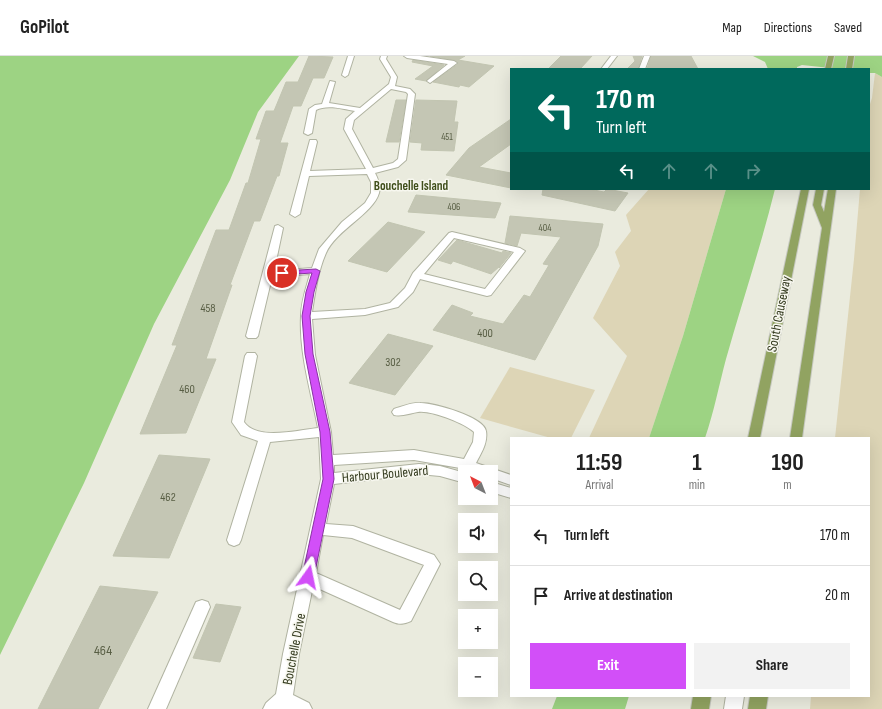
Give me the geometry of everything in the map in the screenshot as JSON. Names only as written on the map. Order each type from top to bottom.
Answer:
[{"type":"main road","points":[[828,68],[831,56]]},
{"type":"main road","points":[[849,68],[851,56]]},
{"type":"main road","name":"South Causeway","points":[[754,437],[804,190]]},
{"type":"main road","points":[[820,190],[817,204],[826,228]]},
{"type":"main road","points":[[796,437],[832,190]]},
{"type":"main road","points":[[700,709],[702,697]]},
{"type":"main road","points":[[757,709],[759,697]]},
{"type":"street","points":[[346,75],[352,56]]},
{"type":"street","points":[[384,56],[383,59],[394,77],[392,85],[389,87]]},
{"type":"street","points":[[407,56],[454,63],[430,81]]},
{"type":"street","points":[[605,68],[614,56]]},
{"type":"street","points":[[642,68],[647,56]]},
{"type":"street","points":[[325,105],[332,82]]},
{"type":"street","points":[[305,174],[347,173],[390,168],[396,166],[402,160],[412,94],[408,90],[389,87]]},
{"type":"street","name":"Bouchelle Drive","points":[[278,704],[292,654],[319,529],[328,479],[325,432],[309,354],[306,316],[310,292],[322,252],[345,224],[368,204],[375,193],[375,182],[371,170],[348,129],[350,120],[389,87]]},
{"type":"street","points":[[308,133],[314,108],[325,105],[361,110]]},
{"type":"street","points":[[295,214],[313,142]]},
{"type":"street","points":[[252,336],[278,228]]},
{"type":"street","points":[[306,316],[365,312],[394,304],[409,290],[417,275],[452,235],[520,251],[487,293],[417,275]]},
{"type":"street","points":[[268,274],[316,271]]},
{"type":"street","points":[[251,356],[238,422],[240,426],[245,431],[266,438],[325,432]]},
{"type":"street","points":[[398,412],[420,407],[454,415],[473,424],[480,430],[480,442],[469,465]]},
{"type":"street","points":[[234,540],[266,438]]},
{"type":"street","points":[[327,460],[414,455],[458,471]]},
{"type":"street","name":"Harbour Boulevard","points":[[328,479],[419,469],[458,473]]},
{"type":"street","points":[[498,475],[510,480]]},
{"type":"street","points":[[498,489],[510,493]]},
{"type":"street","points":[[308,577],[399,618],[405,616],[432,564],[429,560],[353,532],[319,529]]},
{"type":"street","points":[[157,709],[202,607]]},
{"type":"street","points":[[733,709],[735,697]]},
{"type":"street","points":[[278,704],[302,709]]},
{"type":"shaded area","points":[[0,56],[299,56],[258,112],[230,180],[154,324],[84,483],[0,655]]},
{"type":"shaded area","points":[[753,56],[882,56],[882,77],[875,73],[870,73],[870,68],[830,68],[802,65],[797,68],[768,68],[765,62]]},
{"type":"shaded area","points":[[875,73],[882,77],[882,709],[810,709],[811,697],[870,697],[870,437],[835,437],[860,190],[870,190],[870,104]]},
{"type":"shaded area","points":[[648,190],[726,190],[683,336],[649,437],[589,437],[627,356],[593,318],[620,266],[615,252],[631,231],[626,215]]},
{"type":"shaded area","points":[[726,190],[775,190],[705,437],[649,437],[683,336]]},
{"type":"shaded area","points":[[510,367],[595,390],[572,437],[547,437],[480,418]]},
{"type":"shaded area","points":[[557,697],[629,697],[625,709],[552,709]]},
{"type":"building","points":[[309,56],[333,57],[324,78],[313,78],[301,106],[293,106],[280,143],[288,143],[279,176],[277,176],[260,221],[254,221],[230,285],[232,285],[206,359],[216,359],[186,433],[140,434],[177,345],[172,345],[216,230],[229,230],[246,183],[248,183],[261,139],[256,139],[266,111],[274,111],[286,82],[298,82]]},
{"type":"building","points":[[430,56],[465,56],[458,60],[494,66],[469,87],[460,85],[459,87],[433,82],[458,64],[458,62]]},
{"type":"building","points":[[561,56],[592,56],[581,68],[549,68]]},
{"type":"building","points":[[633,56],[642,56],[638,68],[628,68],[635,61]]},
{"type":"building","points":[[651,56],[691,56],[697,68],[647,68]]},
{"type":"building","points":[[413,60],[444,65],[426,81],[415,79],[433,66],[412,62]]},
{"type":"building","points":[[396,100],[406,100],[399,142],[386,142]]},
{"type":"building","points":[[416,100],[457,101],[454,122],[458,122],[454,151],[421,150],[422,143],[410,142]]},
{"type":"building","points":[[510,120],[510,145],[479,167],[510,173],[510,188],[446,175],[469,148]]},
{"type":"building","points":[[543,190],[594,190],[604,192],[606,190],[612,190],[628,193],[615,211],[542,195]]},
{"type":"building","points":[[416,195],[501,203],[495,218],[408,212]]},
{"type":"building","points":[[510,216],[603,224],[598,246],[535,360],[433,330],[452,305],[473,313],[470,316],[503,324],[524,295],[530,297],[549,265],[543,264],[561,237],[521,233],[517,246],[505,243]]},
{"type":"building","points":[[388,222],[425,232],[387,272],[348,261]]},
{"type":"building","points":[[457,240],[502,253],[503,251],[511,253],[499,268],[500,266],[491,274],[453,261],[451,264],[438,260]]},
{"type":"building","points":[[388,334],[433,346],[395,395],[349,383]]},
{"type":"building","points":[[159,455],[210,459],[169,558],[113,556]]},
{"type":"building","points":[[100,586],[158,592],[98,709],[38,709]]},
{"type":"building","points":[[216,604],[241,607],[220,662],[193,658]]},
{"type":"district","name":"Bouchelle Island","points":[[411,186]]},
{"type":"route","points":[[282,273],[316,271],[310,292],[306,316],[309,354],[325,432],[328,479],[308,577]]}]
